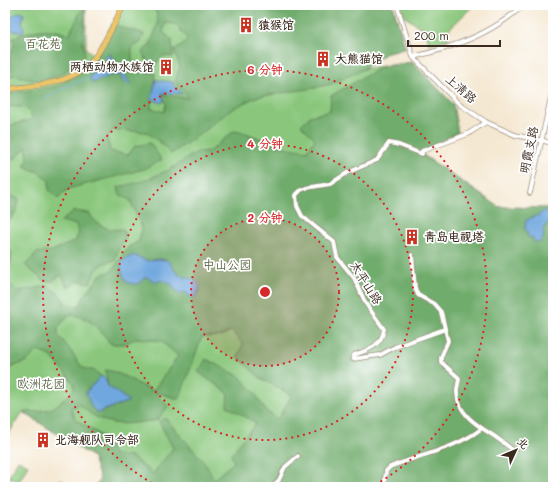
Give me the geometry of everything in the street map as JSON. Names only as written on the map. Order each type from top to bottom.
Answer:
[{"type":"main road","points":[[5,89],[55,83],[84,68],[95,56],[124,5]]},
{"type":"street","name":"上清路","points":[[397,5],[413,57],[459,104],[486,122],[516,134],[553,143]]},
{"type":"street","points":[[413,57],[457,46],[509,18],[524,5]]},
{"type":"street","name":"明霞支路","points":[[530,192],[553,88]]},
{"type":"street","name":"太平山路","points":[[444,329],[395,347],[380,355],[353,359],[354,355],[376,345],[383,334],[384,329],[366,304],[354,278],[337,257],[334,242],[302,216],[297,206],[296,195],[301,190],[306,188],[330,184],[347,173],[376,160],[389,143],[399,145],[422,154],[422,151],[468,134],[486,122]]},
{"type":"street","points":[[412,255],[415,288],[418,295],[440,309],[448,341],[441,357],[441,362],[457,376],[459,382],[457,394],[460,404],[468,417],[481,429],[494,436],[514,451]]},
{"type":"street","points":[[384,487],[386,471],[390,467],[454,445],[470,438],[481,429]]},
{"type":"street","points":[[272,487],[279,480],[284,467],[298,456]]},
{"type":"green space","name":"中山公园","points":[[5,5],[86,5],[86,49],[94,55],[123,5],[393,5],[405,48],[388,52],[363,69],[412,62],[453,104],[419,152],[499,207],[553,208],[553,487],[96,487],[100,479],[93,457],[23,412],[6,437]]},
{"type":"green space","points":[[142,5],[393,5],[405,48],[388,52],[362,70],[331,84],[256,97],[230,110],[206,130],[171,154],[160,142],[146,132],[113,130],[107,137],[110,151],[128,155],[135,146],[150,143],[162,160],[144,169],[68,189],[58,199],[49,190],[49,181],[40,173],[24,166],[28,160],[26,147],[15,159],[5,153],[5,127],[33,119],[27,108],[5,106],[5,94],[58,86],[85,68],[102,49],[117,25],[144,34],[141,42],[132,48],[132,58],[136,69],[155,73],[151,108],[164,112],[166,104],[162,95],[188,98],[176,83],[180,67],[174,50],[182,46],[188,39],[175,24],[166,23],[163,32],[172,40],[173,57],[162,56],[156,64],[147,61],[142,52],[150,45],[158,24],[156,11]]},
{"type":"green space","points":[[401,5],[474,5],[447,31],[449,39],[429,44],[426,31],[405,17]]},
{"type":"green space","name":"百花苑","points":[[85,8],[83,42],[85,55],[73,66],[59,75],[44,80],[25,79],[17,76],[10,76],[5,71],[14,45],[13,38],[27,32],[41,30],[55,30],[69,35],[80,12]]},
{"type":"green space","name":"中山公园","points":[[412,62],[453,104],[458,132],[419,153],[499,207],[553,208],[553,487],[96,487],[100,479],[93,457],[23,412],[41,411],[52,408],[74,389],[74,384],[51,356],[37,351],[27,361],[5,370],[5,285],[7,283],[18,291],[48,286],[61,296],[66,305],[79,306],[100,275],[112,271],[128,247],[139,241],[142,228],[130,200],[120,195],[118,187],[140,182],[169,170],[197,152],[210,151],[234,131],[246,133],[279,146],[307,151],[315,139],[301,125],[310,116],[330,111],[331,96],[381,67]],"holes":[[[68,315],[82,317],[88,320],[98,328],[111,344],[125,344],[136,338],[161,341],[178,356],[153,391],[117,373],[105,370],[108,386],[129,401],[97,413],[86,392],[101,376],[95,371],[83,368],[65,343],[58,336],[58,328]],[[231,331],[243,344],[238,357],[260,378],[292,395],[278,419],[266,411],[254,392],[239,376],[206,359],[198,372],[228,393],[227,406],[256,423],[231,454],[234,462],[214,479],[205,463],[165,418],[159,422],[173,448],[153,474],[132,457],[113,454],[105,438],[75,419],[71,408],[80,405],[90,413],[108,422],[125,424],[158,420],[168,406],[154,392],[179,399],[202,337],[221,336]]]},
{"type":"green space","points":[[5,194],[19,199],[16,212],[9,221],[5,220]]},
{"type":"green space","points":[[74,211],[89,213],[103,227],[123,229],[126,238],[119,248],[115,261],[102,265],[94,274],[90,283],[78,281],[72,286],[66,286],[64,279],[60,275],[53,281],[44,281],[25,265],[37,253],[52,251],[75,241],[79,233],[76,225],[61,221]]},
{"type":"green space","points":[[5,243],[10,250],[12,257],[7,272],[5,271]]},
{"type":"green space","points":[[18,460],[28,465],[19,482],[9,477]]},
{"type":"green space","points":[[61,480],[72,487],[45,487],[46,484]]},
{"type":"water","points":[[20,12],[24,14],[22,23],[24,29],[22,33],[12,30],[6,26],[13,15]]},
{"type":"water","points":[[111,54],[111,60],[116,60],[118,69],[126,76],[128,81],[132,83],[131,85],[123,81],[120,75],[112,75],[92,83],[90,77],[95,72],[103,71],[110,67],[110,61],[105,59],[105,57]]},
{"type":"water","points":[[156,80],[173,82],[174,86],[183,94],[162,93],[164,100],[162,103],[151,99]]},
{"type":"water","points":[[543,211],[552,212],[553,215],[543,229],[544,235],[541,242],[535,242],[532,237],[529,238],[525,228],[526,220],[539,215]]},
{"type":"water","points":[[133,255],[148,261],[158,259],[167,260],[177,273],[196,281],[200,288],[196,296],[192,298],[185,292],[179,294],[170,283],[162,280],[156,282],[146,277],[138,284],[128,283],[124,278],[121,264],[125,259]]},
{"type":"water","points":[[101,376],[105,378],[108,386],[129,401],[97,413],[91,406],[86,392]]},
{"type":"waterway","points":[[42,101],[65,87],[90,77]]},
{"type":"place","name":"猿猴馆","points":[[246,25]]},
{"type":"place","name":"大熊猫馆","points":[[323,59]]},
{"type":"place","name":"两栖动物水族馆","points":[[166,67]]},
{"type":"place","name":"青岛电视塔","points":[[412,237]]},
{"type":"place","name":"北海舰队司令部","points":[[43,440]]},
{"type":"park label","name":"欧洲花园","points":[[41,384]]}]
